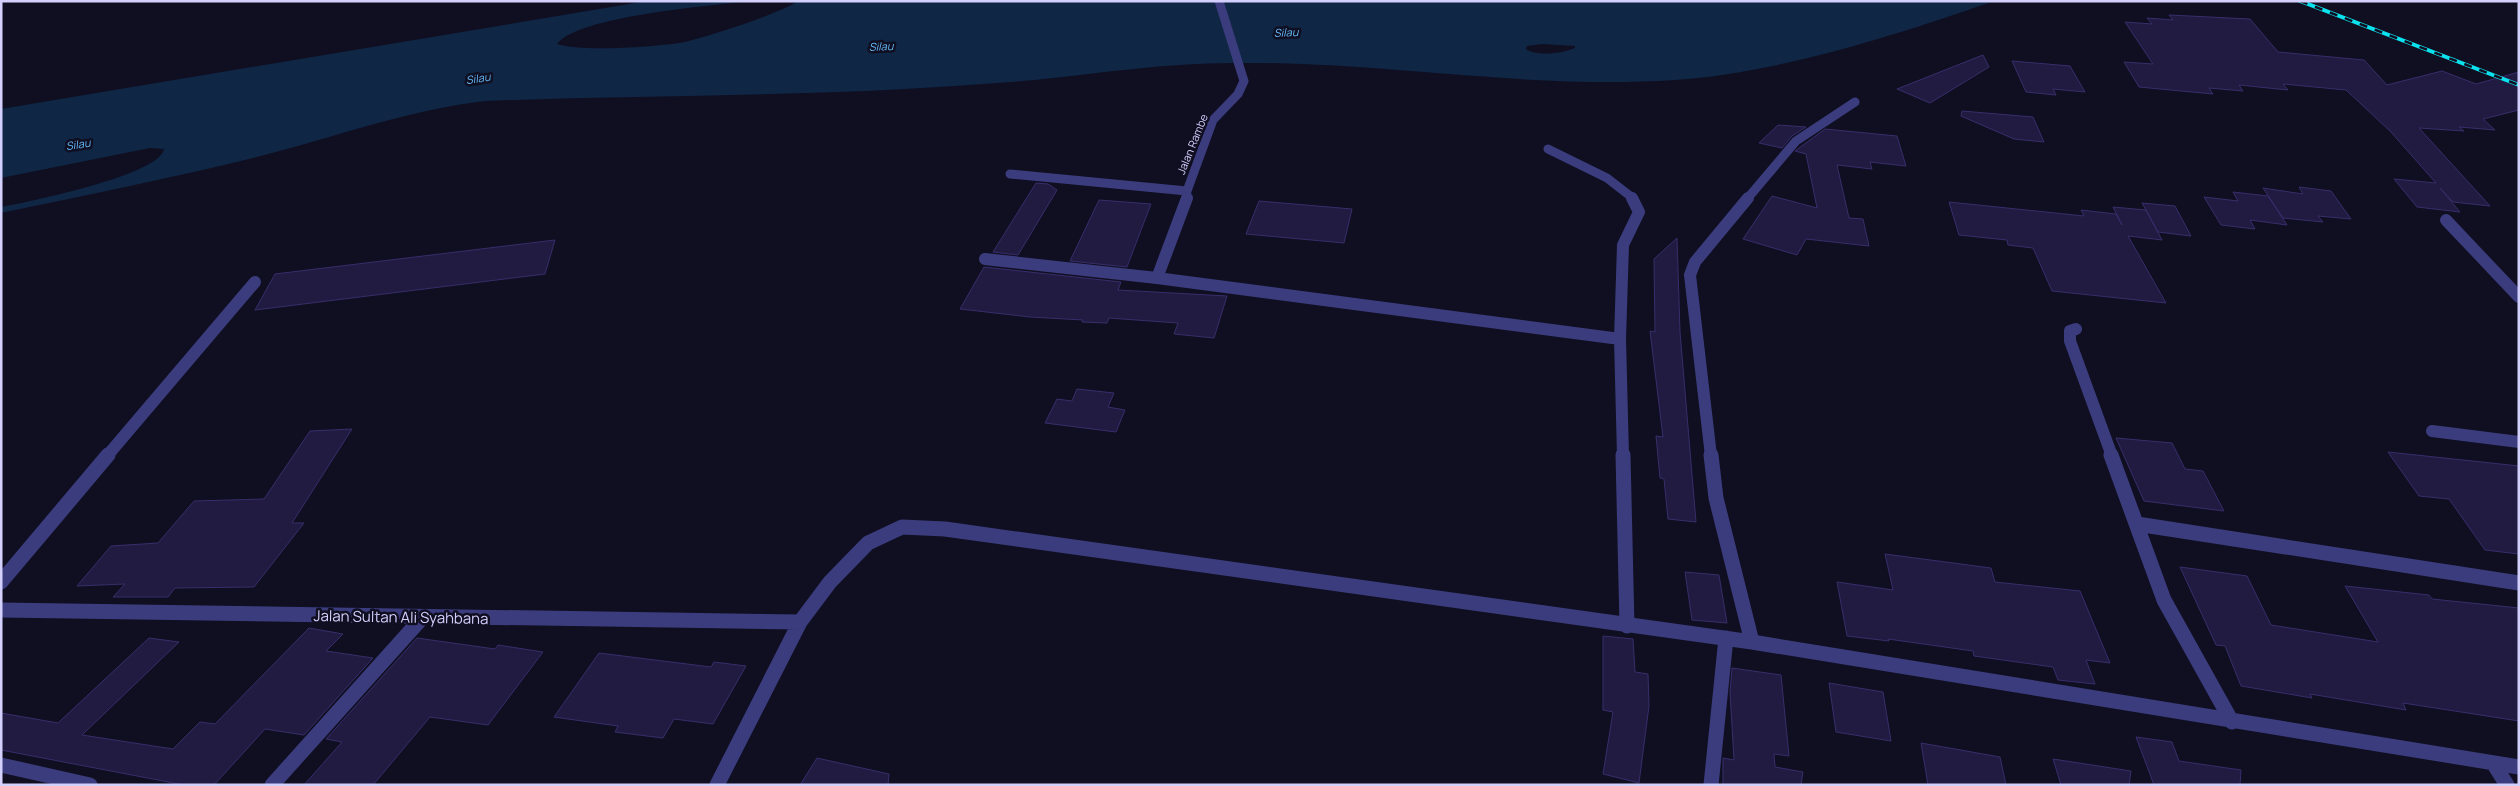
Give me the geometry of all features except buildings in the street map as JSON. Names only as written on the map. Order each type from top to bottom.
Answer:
[{"type":"street","name":"Jalan Rambe","points":[[1157,278],[1214,120],[1219,112],[1236,99],[1244,81],[1220,1]]},
{"type":"street","points":[[1752,642],[1716,498],[1690,275],[1694,262],[1796,140],[1855,102]]},
{"type":"street","points":[[1548,149],[1583,164],[1622,189],[1636,201],[1639,212],[1623,246],[1620,339],[1626,626]]},
{"type":"street","points":[[1010,174],[1187,191]]},
{"type":"street","points":[[2446,220],[2519,297]]},
{"type":"street","points":[[985,259],[1157,278],[1620,339]]},
{"type":"street","points":[[1,582],[211,330],[255,282]]},
{"type":"street","points":[[2076,329],[2070,331],[2070,341],[2164,600],[2232,722]]},
{"type":"street","points":[[2432,431],[2519,442]]},
{"type":"street","points":[[2137,524],[2519,583]]},
{"type":"street","points":[[717,785],[800,622],[830,582],[868,544],[902,527],[945,529],[1626,626],[1726,638],[2232,722],[2519,767]]},
{"type":"street","name":"Jalan Sultan Ali Syahbana","points":[[1,610],[422,618],[800,622]]},
{"type":"street","points":[[272,785],[422,618]]},
{"type":"street","points":[[1711,785],[1726,638]]},
{"type":"street","points":[[2492,763],[2507,785]]},
{"type":"street","points":[[1,765],[90,785]]},
{"type":"water","name":"Silau","points":[[647,1],[748,1],[676,9],[617,19],[590,26],[570,34],[557,44],[583,48],[599,48],[679,43],[777,12],[797,1],[1994,1],[1918,27],[1837,51],[1755,69],[1675,80],[1620,82],[1564,81],[1344,66],[1208,63],[1014,82],[867,91],[485,101],[456,105],[398,118],[225,165],[1,213],[1,207],[91,186],[141,168],[157,159],[164,149],[150,148],[1,178],[1,109]],"holes":[[[1542,44],[1575,46],[1575,48],[1570,50],[1543,54],[1526,49],[1527,46]]]},
{"type":"railway","points":[[2300,1],[2519,85]]}]
